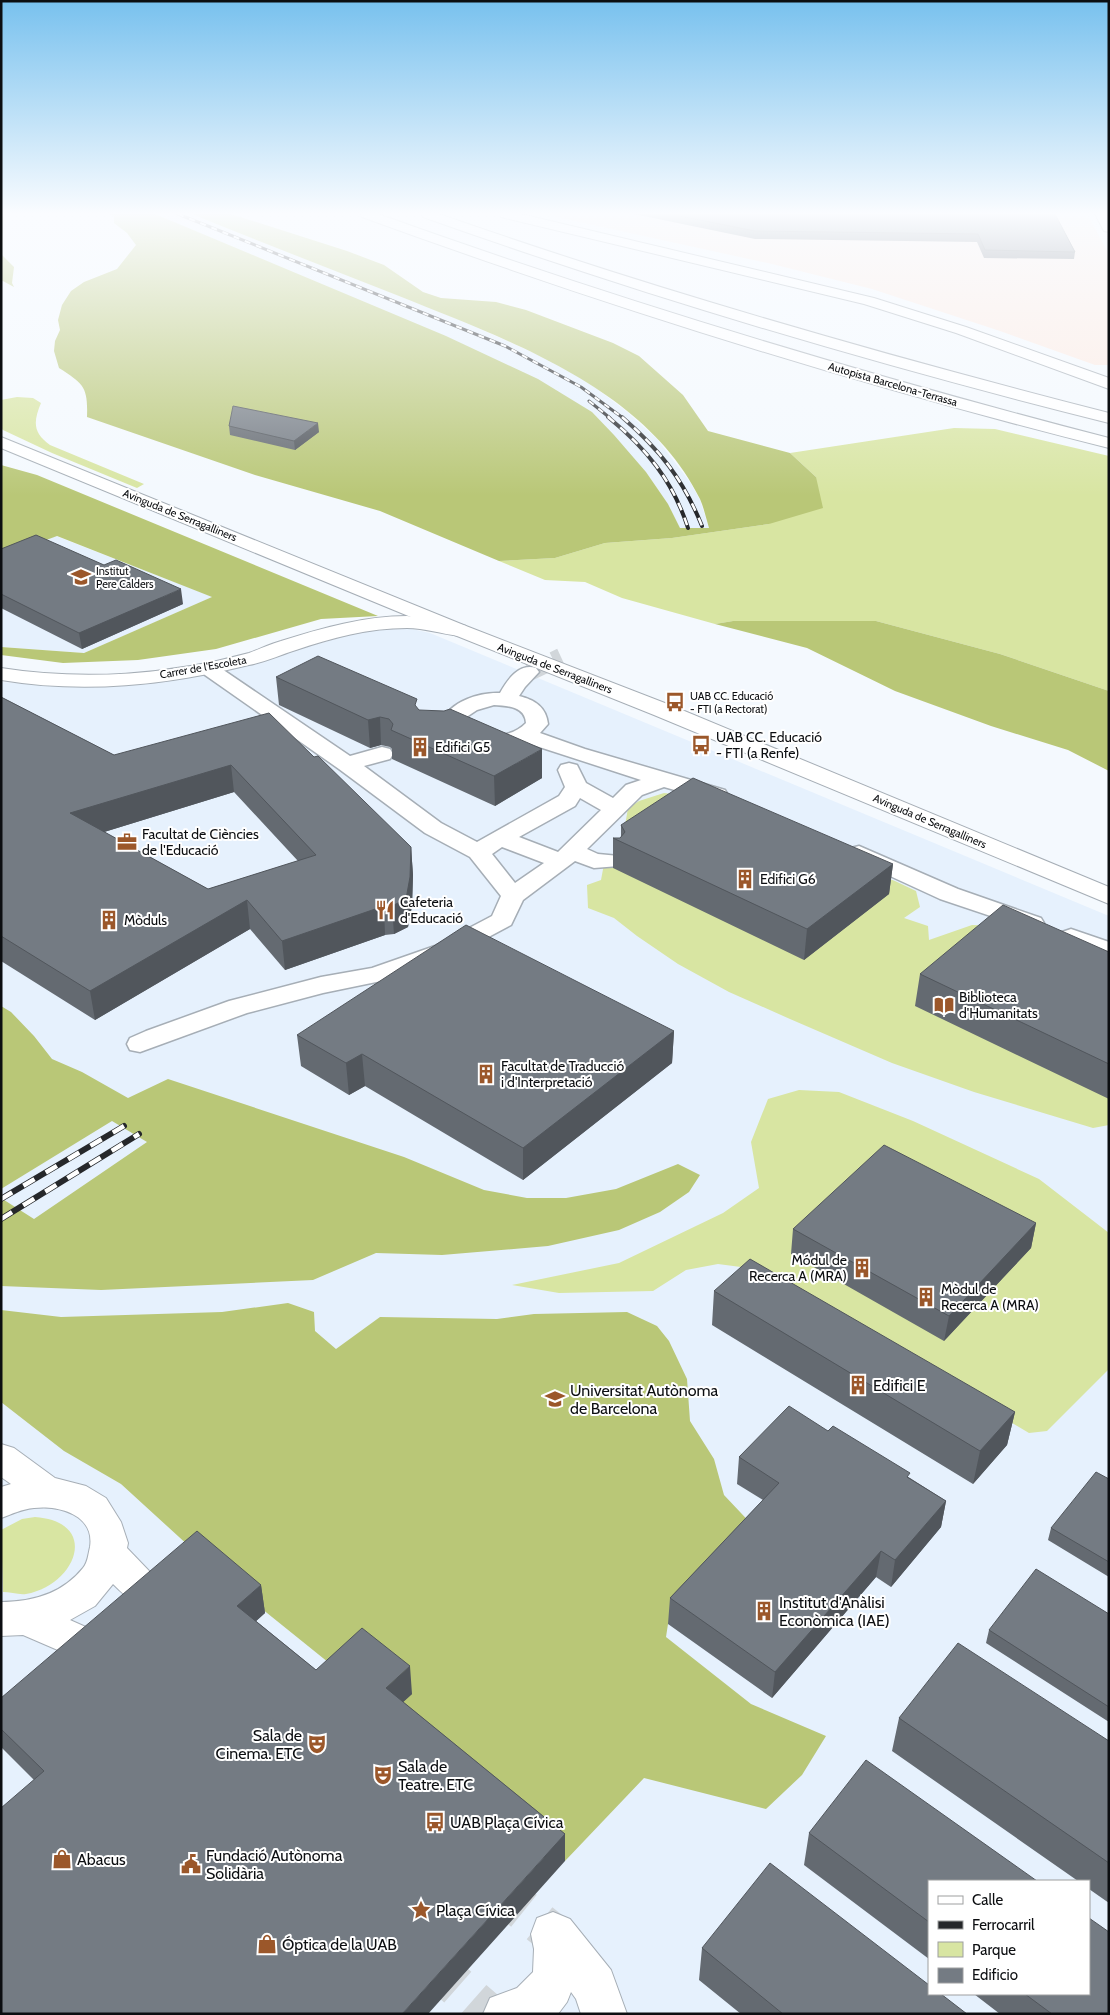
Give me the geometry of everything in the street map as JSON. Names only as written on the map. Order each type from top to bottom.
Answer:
[{"type":"main road","name":"Autopista Barcelona-Terrassa","points":[[640,308],[728,337],[914,391],[1109,443]]},
{"type":"main road","name":"Autopista Barcelona-Terrassa","points":[[713,308],[936,373],[1109,418]]},
{"type":"main road","points":[[891,308],[961,330],[1109,384]]},
{"type":"main road","name":"Avinguda de Serragalliners","points":[[1,442],[459,630],[662,710],[1109,896]]},
{"type":"main road","name":"Carrer de l'Escoleta","points":[[1,674],[64,681],[126,679],[203,669],[252,659],[290,644],[357,627],[408,622],[459,630]]},
{"type":"main road","points":[[1,1458],[30,1478],[46,1492]]},
{"type":"main road","points":[[1,1503],[20,1496],[46,1492],[71,1496],[92,1507],[101,1518],[107,1531],[107,1553],[98,1576],[80,1596],[55,1611],[9,1621]]},
{"type":"main road","points":[[107,1553],[139,1585]]},
{"type":"main road","points":[[9,1621],[74,1640]]},
{"type":"main road","points":[[494,2013],[518,2012],[533,2005],[545,1994],[554,1981],[558,1965],[558,1949],[553,1934],[595,1986],[604,2014]]},
{"type":"street","points":[[212,671],[347,764],[433,828],[478,852],[513,896]]},
{"type":"street","name":"Avinguda de Serragalliners","points":[[507,700],[516,684],[529,672]]},
{"type":"street","points":[[507,700],[528,706],[537,718],[536,724],[524,735],[506,740],[486,740],[448,729],[461,709],[482,701],[507,700]]},
{"type":"street","points":[[524,735],[740,803]]},
{"type":"street","points":[[558,747],[576,787],[615,808]]},
{"type":"street","points":[[347,764],[382,754]]},
{"type":"street","points":[[140,1044],[238,1007],[321,985],[377,975],[444,951],[502,920],[513,896],[566,857],[634,790],[662,780]]},
{"type":"street","points":[[478,852],[522,824],[544,815],[567,801],[576,787]]},
{"type":"street","points":[[544,815],[574,819],[594,830]]},
{"type":"street","points":[[501,839],[535,850],[566,857],[594,861],[611,861]]},
{"type":"street","points":[[841,844],[949,894],[1109,952]]},
{"type":"shaded area","points":[[363,308],[430,308],[550,360],[589,383],[626,411],[657,439],[690,482],[700,500],[709,528],[680,528],[668,504],[646,472],[592,412]]},
{"type":"shaded area","points":[[930,308],[1109,308],[1109,365],[1095,365]]},
{"type":"shaded area","name":"Institut Pere Calders","points":[[56,536],[213,597],[84,653],[1,647],[1,557]]},
{"type":"shaded area","name":"Universitat Autònoma de Barcelona","points":[[403,627],[430,633],[1109,916],[1109,2014],[1,2014],[1,682],[72,687],[141,684],[227,670],[366,630]]},
{"type":"green space","points":[[61,308],[379,308],[446,336],[538,379],[592,412],[646,472],[668,504],[680,528],[709,528],[700,499],[676,460],[645,426],[609,397],[569,372],[527,350],[484,330],[428,308],[519,308],[613,343],[639,356],[683,395],[708,431],[790,453],[816,477],[823,508],[769,524],[672,538],[605,543],[555,558],[499,561],[380,511],[255,475],[87,417],[87,399],[83,387],[59,368],[54,351],[55,341],[60,330],[58,320]]},
{"type":"green space","points":[[17,397],[33,398],[41,403],[36,427],[44,441],[144,484],[137,488],[52,453],[3,430],[1,428],[1,400]]},
{"type":"green space","points":[[954,428],[995,429],[1109,456],[1109,691],[1000,654],[876,621],[733,621],[715,624],[622,598],[585,582],[545,580],[499,561],[555,558],[605,543],[672,538],[769,524],[816,477],[790,453]]},
{"type":"green space","points":[[1,465],[37,475],[378,616],[321,619],[216,649],[138,660],[63,663],[1,655],[1,647],[84,653],[212,597],[57,536],[1,557]]},
{"type":"green space","points":[[733,621],[876,621],[1000,654],[1109,691],[1109,771],[1068,750],[991,726],[895,691],[807,648],[715,624]]},
{"type":"green space","points":[[664,793],[699,797],[796,843],[916,891],[920,907],[904,918],[928,926],[929,940],[972,925],[1008,926],[1109,965],[1109,1125],[1093,1128],[974,1092],[892,1063],[729,992],[678,964],[614,918],[588,908],[587,885],[601,880],[604,864],[620,855],[628,808],[639,801]]},
{"type":"green space","points":[[1,1006],[11,1012],[34,1036],[52,1059],[82,1072],[128,1098],[168,1079],[404,1157],[484,1190],[527,1198],[566,1198],[616,1189],[678,1164],[700,1175],[689,1192],[660,1212],[619,1230],[548,1246],[442,1255],[376,1253],[313,1280],[101,1290],[1,1286],[1,1198],[34,1219],[147,1142],[112,1121],[1,1189]]},
{"type":"green space","points":[[799,1090],[839,1092],[913,1121],[1039,1179],[1109,1233],[1109,1369],[1047,1431],[1029,1433],[756,1269],[718,1264],[686,1270],[653,1291],[559,1293],[512,1285],[619,1263],[723,1213],[759,1188],[751,1142],[768,1099]]},
{"type":"green space","points":[[288,1303],[314,1312],[315,1331],[336,1349],[380,1317],[497,1319],[534,1314],[627,1312],[657,1326],[669,1341],[687,1379],[690,1421],[714,1459],[724,1495],[757,1530],[668,1624],[666,1637],[751,1704],[826,1736],[802,1775],[766,1809],[644,1778],[565,1861],[344,1675],[225,1579],[121,1484],[64,1451],[1,1402],[1,1310],[61,1317],[222,1312]]},
{"type":"green space","points":[[35,1517],[56,1521],[68,1530],[74,1541],[74,1554],[68,1567],[58,1579],[43,1588],[26,1594],[3,1592],[1,1530],[22,1519]]},
{"type":"building","points":[[233,406],[318,423],[294,441],[229,426]]},
{"type":"building","name":"Institut Pere Calders","points":[[36,535],[104,565],[116,560],[181,589],[79,633],[1,594],[1,549]]},
{"type":"building","points":[[318,656],[417,699],[415,705],[419,710],[444,711],[450,709],[542,749],[494,776],[391,730],[393,724],[389,719],[380,717],[368,720],[276,677]]},
{"type":"building","points":[[1,697],[114,755],[269,713],[314,757],[318,756],[411,847],[410,877],[406,899],[392,906],[384,906],[282,941],[247,900],[90,991],[1,936]],"holes":[[[231,765],[316,855],[208,889],[70,813]]]},
{"type":"building","name":"Edifici G6","points":[[693,778],[893,864],[807,929],[613,838],[620,838],[625,832],[621,825]]},
{"type":"building","points":[[1003,905],[1109,952],[1109,1064],[920,974]]},
{"type":"building","name":"Facultat de Traducció i d'Interpretació","points":[[466,925],[674,1031],[523,1148],[362,1054],[346,1063],[297,1035]]},
{"type":"building","name":"Mòdul de Recerca A (MRA)","points":[[884,1145],[1036,1223],[949,1316],[793,1229]]},
{"type":"building","points":[[750,1259],[1015,1412],[980,1451],[714,1291]]},
{"type":"building","points":[[789,1406],[828,1431],[833,1426],[910,1473],[907,1477],[946,1501],[895,1560],[881,1551],[775,1672],[670,1598],[779,1483],[739,1457]]},
{"type":"building","points":[[1096,1472],[1109,1479],[1109,1562],[1051,1528]]},
{"type":"building","points":[[197,1531],[261,1585],[237,1606],[316,1670],[362,1628],[410,1666],[386,1688],[565,1834],[402,2014],[1,2014],[1,1808],[44,1771],[1,1729],[1,1698]]},
{"type":"building","points":[[1036,1569],[1109,1614],[1109,1707],[989,1630]]},
{"type":"building","points":[[958,1643],[1109,1741],[1109,1863],[899,1718]]},
{"type":"building","points":[[866,1760],[1036,1880],[928,1880],[928,1921],[809,1833]]},
{"type":"building","points":[[770,1863],[928,1984],[928,1995],[942,1995],[967,2014],[783,2014],[702,1948]]},
{"type":"building","points":[[1090,1919],[1109,1932],[1109,2014],[1052,2014],[1026,1995],[1090,1995]]},
{"type":"tunnel","points":[[529,672],[561,657]]},
{"type":"tunnel","points":[[492,1885],[553,1934]]},
{"type":"tunnel","points":[[427,1960],[485,2011]]},
{"type":"railway","points":[[411,308],[505,346],[581,387],[623,418]]},
{"type":"railway","points":[[589,401],[610,418]]},
{"type":"railway","points":[[608,417],[657,466],[675,495],[688,528]]},
{"type":"railway","points":[[622,417],[648,441],[669,466],[687,494],[702,526]]},
{"type":"railway","points":[[1,1199],[124,1126]]},
{"type":"railway","points":[[1,1219],[139,1134]]},
{"type":"place","name":"Institut Pere Calders","points":[[81,577]]},
{"type":"place","name":"UAB CC. Educació - FTI (a Rectorat)","points":[[675,702]]},
{"type":"place","name":"UAB CC. Educació - FTI (a Renfe)","points":[[701,745]]},
{"type":"place","name":"Edifici G5","points":[[420,747]]},
{"type":"place","name":"Facultat de Ciències de l'Educació","points":[[127,842]]},
{"type":"place","name":"Edifici G6","points":[[745,879]]},
{"type":"place","name":"Cafeteria d'Educació","points":[[385,910]]},
{"type":"place","name":"Mòduls","points":[[109,920]]},
{"type":"place","name":"Biblioteca d'Humanitats","points":[[944,1005]]},
{"type":"place","name":"Facultat de Traducció i d'Interpretació","points":[[486,1074]]},
{"type":"place","name":"Módul de Recerca A (MRA)","points":[[862,1268]]},
{"type":"place","name":"Mòdul de Recerca A (MRA)","points":[[926,1297]]},
{"type":"place","name":"Edifici E","points":[[858,1385]]},
{"type":"place","name":"Universitat Autònoma de Barcelona","points":[[555,1399]]},
{"type":"place","name":"Institut d'Anàlisi Econòmica (IAE)","points":[[764,1611]]},
{"type":"place","name":"Sala de Cinema. ETC","points":[[317,1744]]},
{"type":"place","name":"Sala de Teatre. ETC","points":[[383,1775]]},
{"type":"place","name":"UAB Plaça Cívica","points":[[435,1822]]},
{"type":"place","name":"Abacus","points":[[62,1859]]},
{"type":"place","name":"Fundació Autònoma Solidària","points":[[191,1864]]},
{"type":"place","name":"Plaça Cívica","points":[[421,1910]]},
{"type":"place","name":"Óptica de la UAB","points":[[267,1944]]}]
